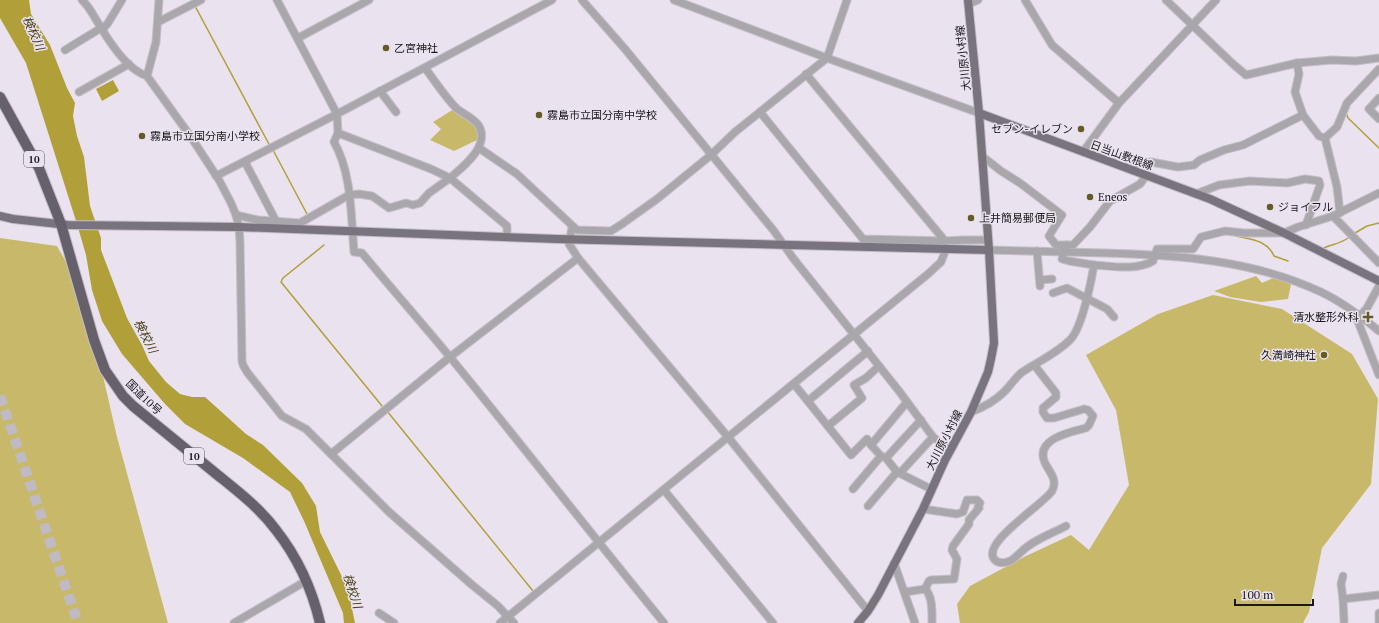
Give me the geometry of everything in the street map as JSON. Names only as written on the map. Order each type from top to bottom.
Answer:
[{"type":"highway","name":"国道10号","points":[[0,97],[39,168],[64,224],[94,340],[105,370],[123,396],[133,406],[243,495],[269,521],[296,560],[316,605],[320,623]]},
{"type":"main road","name":"大川原小村線","points":[[968,2],[979,113]]},
{"type":"main road","name":"日当山敷根線","points":[[979,113],[1216,202],[1284,233],[1379,281]]},
{"type":"main road","points":[[0,216],[13,219],[64,224],[239,227],[784,245],[946,245],[989,250],[979,113]]},
{"type":"main road","name":"大川原小村線","points":[[858,623],[878,595],[923,509],[950,450],[971,412],[988,372],[994,343],[989,250]]},
{"type":"street","points":[[64,50],[102,29],[108,23],[122,0]]},
{"type":"street","points":[[147,76],[156,42],[159,0]]},
{"type":"street","points":[[278,0],[338,114],[338,134],[334,142],[341,154],[346,170],[354,252],[362,253],[450,357],[598,543],[664,623]]},
{"type":"street","points":[[298,38],[368,0]]},
{"type":"street","points":[[216,176],[338,114],[552,0]]},
{"type":"street","points":[[582,0],[625,49],[784,245],[855,334],[933,437],[950,450]]},
{"type":"street","points":[[674,0],[827,58],[979,113]]},
{"type":"street","points":[[479,148],[517,174],[572,227],[577,230],[611,231],[657,199],[711,155],[735,132],[827,58],[848,0]]},
{"type":"street","points":[[968,2],[978,0]]},
{"type":"street","points":[[1025,0],[1052,45],[1119,103]]},
{"type":"street","points":[[1166,0],[1246,75],[1297,63],[1332,60],[1356,61],[1379,58]]},
{"type":"street","points":[[1083,152],[1119,103],[1216,0]]},
{"type":"street","points":[[83,1],[129,64],[137,72],[147,76],[191,137],[231,203],[239,227],[243,365],[282,416],[306,429],[389,512],[498,606],[514,623]]},
{"type":"street","points":[[158,22],[196,3]]},
{"type":"street","points":[[1297,63],[1299,74],[1295,92],[1303,115],[1319,136],[1325,138]]},
{"type":"street","points":[[79,92],[129,64]]},
{"type":"street","points":[[236,215],[258,220],[300,223],[349,195],[359,194],[372,196],[389,208],[406,203],[413,205],[420,203],[429,193],[466,165],[479,148],[481,133],[480,127],[476,122],[457,108],[425,68]]},
{"type":"street","points":[[1325,138],[1338,127],[1347,103],[1379,69]]},
{"type":"street","points":[[806,74],[946,245]]},
{"type":"street","points":[[380,91],[396,112]]},
{"type":"street","points":[[1379,98],[1369,109],[1379,119]]},
{"type":"street","points":[[760,112],[863,239],[946,245],[963,240],[988,240]]},
{"type":"street","points":[[1131,170],[1135,164],[1151,162],[1178,167],[1194,165],[1200,160],[1224,150],[1243,145],[1303,115]]},
{"type":"street","points":[[338,134],[431,169],[450,178],[507,226],[507,237]]},
{"type":"street","points":[[1325,138],[1337,187],[1340,213]]},
{"type":"street","points":[[982,156],[1062,215],[1049,236],[1056,245],[1065,248],[1073,245],[1090,227],[1110,201],[1140,184],[1146,176]]},
{"type":"street","points":[[245,162],[276,221]]},
{"type":"street","points":[[1196,194],[1219,185],[1250,181],[1287,183],[1305,178],[1319,181],[1320,185],[1306,226]]},
{"type":"street","points":[[1065,248],[1062,259],[1069,262],[1120,267],[1138,266],[1148,264],[1153,261],[1154,254],[1157,249],[1193,249],[1201,237],[1225,230],[1244,233],[1284,233],[1333,216],[1379,193]]},
{"type":"street","points":[[1333,216],[1379,263]]},
{"type":"street","points":[[572,227],[569,244],[578,258],[728,437],[868,611]]},
{"type":"street","points":[[500,623],[937,266],[941,262],[946,245]]},
{"type":"street","points":[[989,250],[1037,251],[1065,248],[1154,254],[1213,260],[1277,275],[1301,283],[1322,293],[1360,316],[1379,331]]},
{"type":"street","points":[[1037,251],[1040,283],[1052,279]]},
{"type":"street","points":[[331,454],[450,357],[578,258]]},
{"type":"street","points":[[971,412],[985,406],[1003,393],[1021,374],[1035,366],[1072,337],[1087,299],[1094,265]]},
{"type":"street","points":[[1379,286],[1367,308],[1357,319],[1379,375]]},
{"type":"street","points":[[1056,294],[1067,288],[1108,309],[1114,317]]},
{"type":"street","points":[[808,401],[868,351]]},
{"type":"street","points":[[828,426],[862,398],[854,385],[866,378],[879,366]]},
{"type":"street","points":[[1035,366],[1056,393],[1056,397],[1043,408],[1047,418],[1054,418],[1084,409],[1088,410],[1093,416],[1086,428],[1059,435],[1046,446],[1043,452],[1045,463],[1054,479],[1052,490],[1038,506],[1013,525],[998,540],[994,546],[993,557],[999,563],[1008,562],[1014,559],[1028,545],[1066,526]]},
{"type":"street","points":[[794,384],[851,455],[868,438],[871,445],[899,472],[914,482],[931,489]]},
{"type":"street","points":[[871,445],[907,402]]},
{"type":"street","points":[[853,489],[921,420]]},
{"type":"street","points":[[868,506],[933,437]]},
{"type":"street","points":[[664,490],[773,623]]},
{"type":"street","points":[[923,509],[957,514],[962,512],[967,500],[977,500],[980,503],[979,508],[969,520],[969,524],[953,546],[952,550],[957,559],[954,578],[931,580],[925,589]]},
{"type":"street","points":[[894,564],[915,623]]},
{"type":"street","points":[[1343,576],[1344,621]]},
{"type":"street","points":[[234,623],[306,581]]},
{"type":"street","points":[[905,592],[925,589]]},
{"type":"street","points":[[925,589],[928,592],[932,612],[932,623]]},
{"type":"street","points":[[1343,599],[1379,595]]},
{"type":"street","points":[[379,613],[394,623]]},
{"type":"street","points":[[1379,613],[1379,622]]},
{"type":"shaded area","points":[[454,109],[477,128],[479,139],[454,151],[430,140],[441,129],[433,122]]},
{"type":"shaded area","points":[[0,238],[57,246],[70,269],[97,350],[117,437],[168,623],[0,623]]},
{"type":"shaded area","points":[[1256,276],[1262,283],[1275,277],[1291,284],[1288,299],[1261,302],[1230,297],[1214,291]]},
{"type":"shaded area","points":[[1213,295],[1282,309],[1352,354],[1378,399],[1371,484],[1322,548],[1309,612],[1303,623],[960,623],[957,604],[970,586],[1026,556],[1071,535],[1089,550],[1129,485],[1116,410],[1086,355],[1158,314]]},
{"type":"water","name":"検校川","points":[[0,0],[29,0],[31,14],[50,45],[67,88],[75,103],[73,116],[77,136],[84,157],[90,206],[101,238],[101,250],[127,318],[149,361],[166,382],[180,394],[192,397],[205,397],[246,434],[263,445],[302,483],[316,506],[320,532],[348,589],[355,623],[344,623],[343,613],[290,492],[243,458],[185,424],[165,404],[122,354],[102,321],[92,290],[86,255],[77,224],[26,63],[0,18]]},
{"type":"water","points":[[113,80],[119,91],[102,101],[96,89]]},
{"type":"waterway","points":[[195,6],[270,146]]},
{"type":"waterway","points":[[1346,113],[1348,118],[1379,148]]},
{"type":"waterway","points":[[273,150],[307,214]]},
{"type":"waterway","points":[[1355,233],[1367,226],[1379,223]]},
{"type":"waterway","points":[[1236,236],[1263,244],[1274,256],[1288,261]]},
{"type":"waterway","points":[[1324,248],[1342,242],[1348,238]]},
{"type":"waterway","points":[[324,245],[283,278],[281,282],[382,406]]},
{"type":"waterway","points":[[387,411],[533,591]]},
{"type":"tunnel","points":[[0,396],[78,623]]},
{"type":"place","name":"乙宮神社","points":[[386,48]]},
{"type":"place","name":"霧島市立国分南中学校","points":[[539,115]]},
{"type":"place","name":"セブン-イレブン","points":[[1081,129]]},
{"type":"place","name":"霧島市立国分南小学校","points":[[142,136]]},
{"type":"place","name":"Eneos","points":[[1090,197]]},
{"type":"place","name":"ジョイフル","points":[[1270,207]]},
{"type":"place","name":"上井簡易郵便局","points":[[971,218]]},
{"type":"place","name":"清水整形外科","points":[[1368,317]]},
{"type":"place","name":"久満崎神社","points":[[1324,355]]}]
